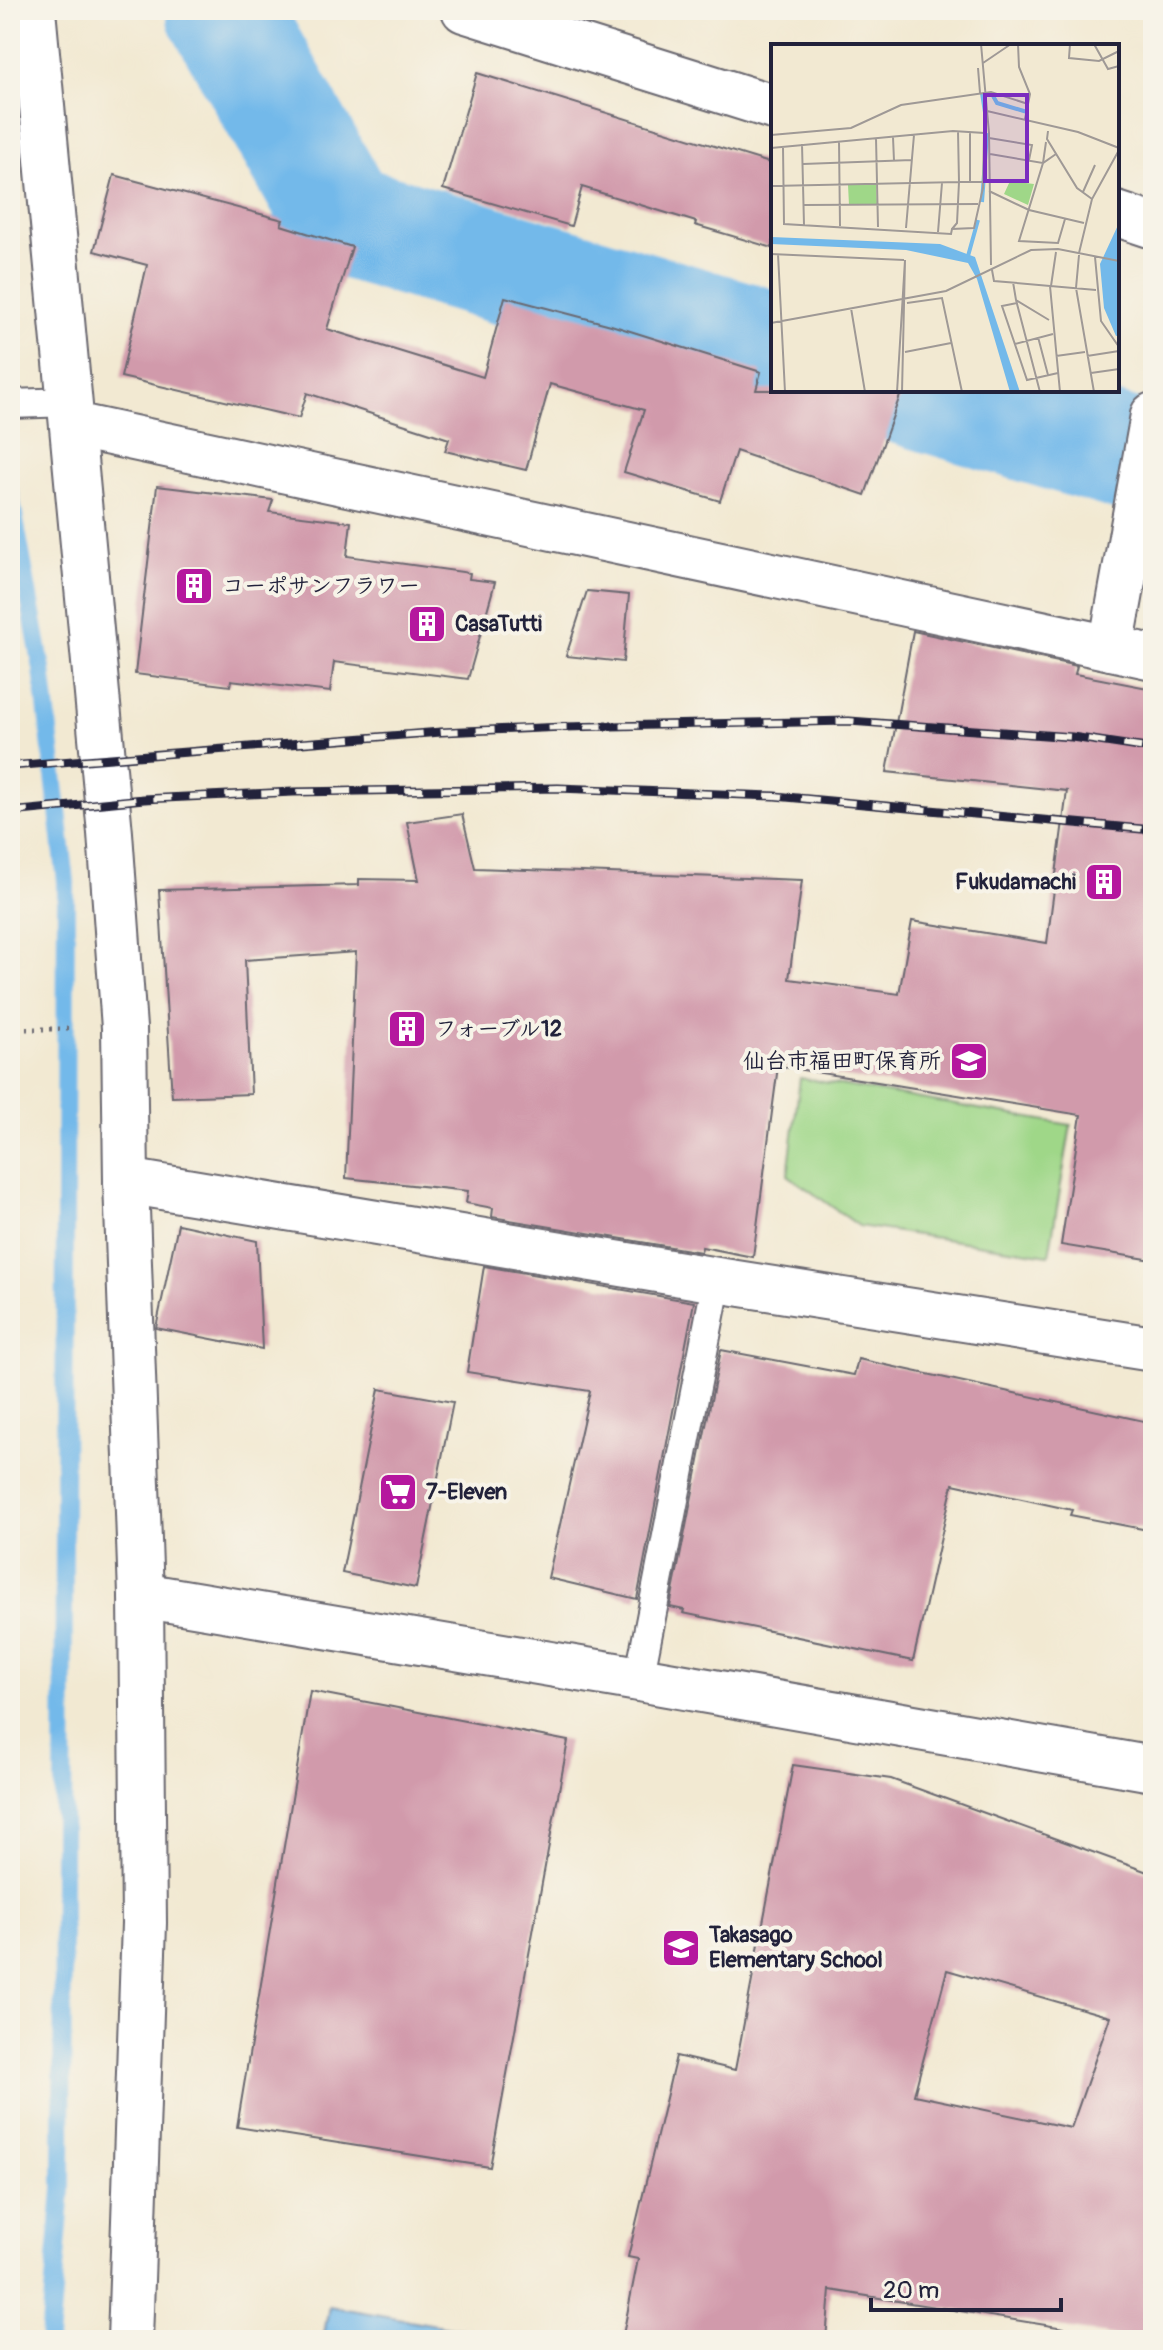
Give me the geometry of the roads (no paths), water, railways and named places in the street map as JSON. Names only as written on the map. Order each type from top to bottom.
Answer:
[{"type":"street","points":[[33,10],[110,833],[123,1013],[141,1595],[144,1923],[130,2340]]},
{"type":"street","points":[[464,10],[771,106]]},
{"type":"street","points":[[1119,215],[1153,226]]},
{"type":"street","points":[[72,414],[1153,657]]},
{"type":"street","points":[[1111,648],[1153,415]]},
{"type":"street","points":[[126,1181],[1153,1349]]},
{"type":"street","points":[[141,1595],[1153,1769]]},
{"type":"lane","points":[[10,404],[72,414]]},
{"type":"lane","points":[[639,1679],[717,1280]]},
{"type":"water","points":[[329,2306],[521,2340],[323,2340]]},
{"type":"waterway","points":[[223,10],[341,219],[771,347]]},
{"type":"waterway","points":[[919,392],[1145,460]]},
{"type":"waterway","points":[[10,492],[42,669],[66,882],[62,2190],[49,2340]]},
{"type":"railway","points":[[10,766],[441,732],[849,721],[1072,737],[1153,749]]},
{"type":"railway","points":[[10,812],[144,799],[293,792],[558,788],[775,796],[1153,830]]},
{"type":"place","name":"コーポサンフラワー","points":[[194,586]]},
{"type":"place","name":"CasaTutti","points":[[427,624]]},
{"type":"place","name":"Fukudamachi","points":[[1104,882]]},
{"type":"place","name":"フォーブル12","points":[[407,1029]]},
{"type":"place","name":"仙台市福田町保育所","points":[[969,1061]]},
{"type":"place","name":"7-Eleven","points":[[398,1492]]},
{"type":"place","name":"Takasago Elementary School","points":[[681,1948]]}]
